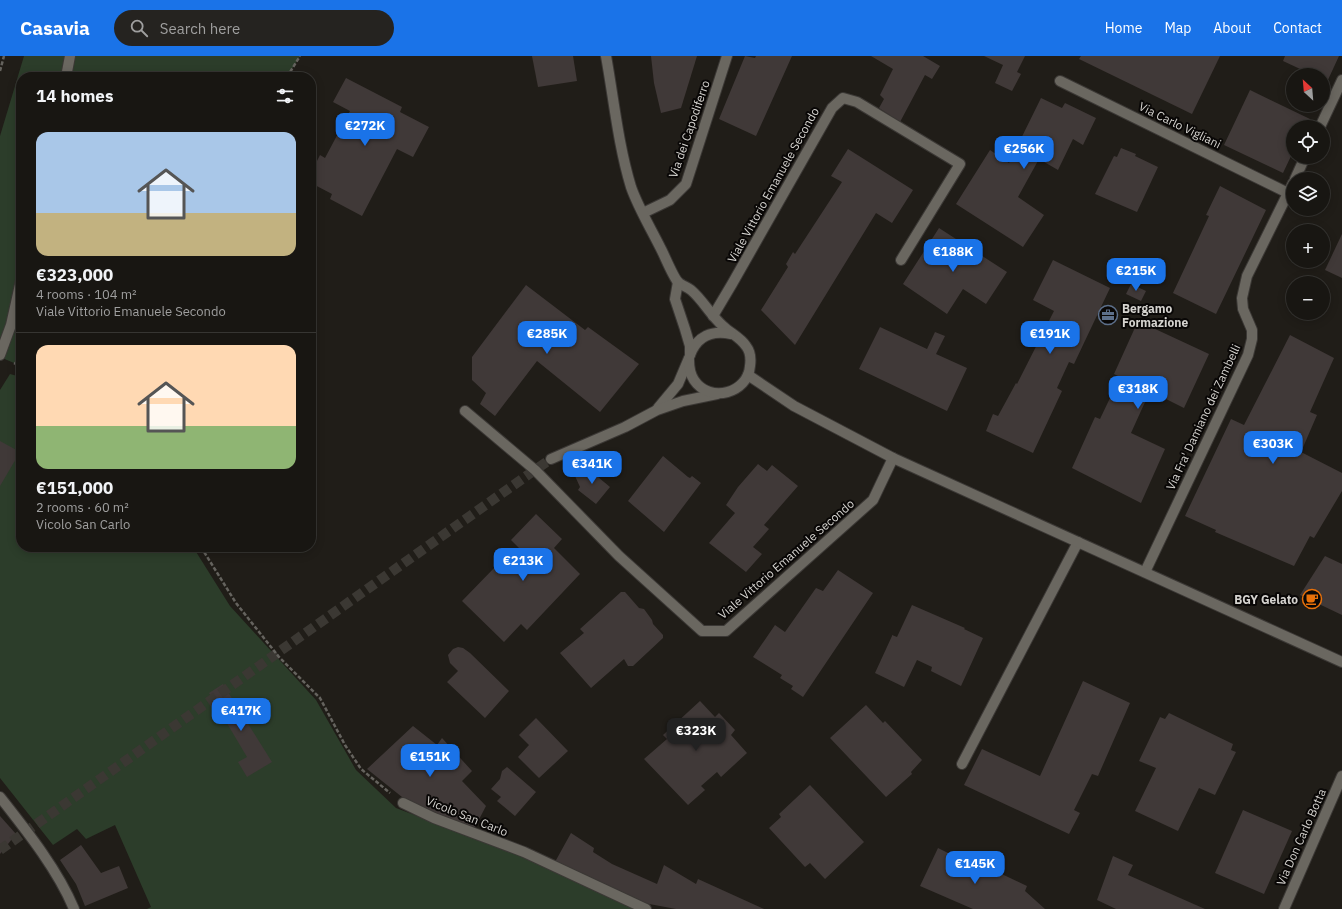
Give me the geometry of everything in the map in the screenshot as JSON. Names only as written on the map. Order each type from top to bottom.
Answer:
[{"type":"street","points":[[67,72],[70,56]]},
{"type":"street","name":"Via dei Capodiferro","points":[[643,213],[670,200],[686,184],[727,56]]},
{"type":"street","points":[[551,460],[625,427],[657,410],[683,401],[728,393],[738,388],[748,375],[751,360],[748,349],[741,341],[713,316],[691,290],[678,282],[643,213],[632,188],[621,146],[606,57]]},
{"type":"street","points":[[1323,120],[1342,80]]},
{"type":"street","name":"Via Carlo Vigliani","points":[[1060,81],[1286,192]]},
{"type":"street","name":"Viale Vittorio Emanuele Secondo","points":[[713,316],[832,108],[843,98],[857,102],[960,164],[901,260]]},
{"type":"street","name":"Via Fra' Damiano dei Zambelli","points":[[1145,572],[1248,355],[1252,338],[1252,330],[1243,308],[1242,298],[1247,276],[1286,197]]},
{"type":"street","points":[[678,282],[675,299],[690,346],[690,371],[694,381],[702,388],[717,394]]},
{"type":"street","points":[[0,355],[11,325],[16,302]]},
{"type":"street","points":[[657,410],[678,384],[698,341],[706,334],[722,332],[733,334]]},
{"type":"street","points":[[748,375],[794,406],[893,458],[1342,662]]},
{"type":"street","name":"Viale Vittorio Emanuele Secondo","points":[[465,411],[535,470],[620,556],[702,631],[726,630],[873,500],[893,458]]},
{"type":"street","points":[[962,764],[1078,542]]},
{"type":"street","name":"Via Don Carlo Botta","points":[[1284,909],[1342,776]]},
{"type":"street","points":[[0,797],[27,831],[67,892],[74,909]]},
{"type":"street","name":"Vicolo San Carlo","points":[[403,803],[434,818],[524,852],[646,909]]},
{"type":"path","points":[[0,71],[4,56]]},
{"type":"path","points":[[290,72],[300,56]]},
{"type":"path","points":[[204,552],[236,603],[279,657],[320,698],[345,745],[361,769],[403,803]]},
{"type":"green space","points":[[24,56],[300,56],[290,72],[19,72]]},
{"type":"green space","points":[[16,83],[16,364],[0,357],[0,136]]},
{"type":"green space","points":[[10,374],[16,376],[16,552],[196,552],[230,606],[316,700],[356,770],[396,808],[520,855],[636,909],[147,909],[151,907],[115,825],[86,839],[77,829],[53,845],[0,778],[0,390]]},
{"type":"building","points":[[532,56],[573,56],[577,81],[538,87]]},
{"type":"building","points":[[651,56],[697,56],[681,108],[661,113],[654,83]]},
{"type":"building","points":[[745,56],[755,58],[756,56],[792,56],[756,136],[719,119]]},
{"type":"building","points":[[871,56],[923,56],[940,66],[932,79],[925,75],[900,122],[879,108],[884,99],[880,95],[893,69]]},
{"type":"building","points":[[984,56],[1025,56],[1017,72],[1021,74],[1012,91],[995,83],[1003,65]]},
{"type":"building","points":[[1081,56],[1220,56],[1192,114],[1079,59]]},
{"type":"building","points":[[1285,56],[1339,56],[1330,76],[1330,68],[1298,68],[1283,61]]},
{"type":"building","points":[[346,78],[402,107],[400,112],[429,127],[413,157],[397,149],[362,216],[330,199],[332,194],[316,186],[316,163],[320,155],[325,158],[350,111],[333,102]]},
{"type":"building","points":[[1250,90],[1286,107],[1286,112],[1296,112],[1310,119],[1286,120],[1286,164],[1287,164],[1283,173],[1224,145]]},
{"type":"building","points":[[1041,98],[1062,108],[1065,103],[1096,118],[1083,145],[1073,139],[1058,170],[1039,159],[1018,197],[1044,215],[1023,247],[956,204],[990,150],[1009,163]]},
{"type":"building","points":[[1121,148],[1136,154],[1135,156],[1158,167],[1137,212],[1095,194],[1114,156],[1117,157]]},
{"type":"building","points":[[848,149],[913,190],[892,223],[876,213],[795,345],[761,310],[788,267],[786,264],[793,252],[795,254],[842,182],[831,176]]},
{"type":"building","points":[[1220,186],[1266,210],[1216,314],[1173,293],[1209,216],[1206,215]]},
{"type":"building","points":[[939,228],[1007,272],[986,304],[963,289],[947,314],[903,284]]},
{"type":"building","points":[[1342,234],[1342,278],[1325,270],[1326,268],[1330,268],[1330,259]]},
{"type":"building","points":[[1053,260],[1110,288],[1074,364],[1069,362],[1057,388],[1062,391],[1033,453],[986,431],[993,414],[998,416],[1016,383],[1017,384],[1054,311],[1033,300]]},
{"type":"building","points":[[1131,284],[1146,291],[1141,301],[1126,294]]},
{"type":"building","points":[[526,285],[585,330],[588,327],[639,364],[600,412],[537,361],[495,416],[480,404],[486,393],[472,380],[472,357]]},
{"type":"building","points":[[1138,321],[1209,354],[1184,408],[1150,391],[1131,433],[1165,449],[1141,503],[1072,468],[1095,417],[1100,419],[1120,377],[1114,374]]},
{"type":"building","points":[[880,327],[927,349],[935,332],[945,336],[936,354],[967,368],[947,411],[859,369]]},
{"type":"building","points":[[1290,335],[1334,358],[1310,412],[1317,415],[1301,452],[1342,473],[1342,491],[1314,538],[1310,536],[1294,566],[1215,532],[1216,530],[1185,516],[1231,419],[1244,425]]},
{"type":"building","points":[[0,441],[16,450],[16,459],[0,486]]},
{"type":"building","points":[[663,456],[688,477],[690,478],[692,476],[701,483],[664,532],[628,501]]},
{"type":"building","points":[[758,464],[767,471],[772,465],[798,486],[764,525],[769,529],[753,547],[762,554],[746,572],[709,543],[735,513],[726,505],[738,487]]},
{"type":"building","points":[[594,467],[602,475],[598,477],[610,487],[596,504],[578,490],[580,487],[575,476]]},
{"type":"building","points":[[536,514],[562,539],[554,548],[580,574],[527,630],[521,624],[504,642],[462,601],[496,566],[499,568],[519,548],[511,540]]},
{"type":"building","points":[[1325,556],[1342,564],[1342,615],[1300,595]]},
{"type":"building","points":[[838,570],[873,593],[803,697],[791,689],[793,686],[780,678],[782,675],[753,657],[775,625],[785,632],[816,588],[823,591]]},
{"type":"building","points":[[621,592],[625,592],[639,608],[644,609],[652,620],[653,624],[663,635],[663,638],[633,666],[628,666],[624,659],[591,688],[560,653],[584,633],[580,629]]},
{"type":"building","points":[[912,605],[965,628],[964,629],[983,638],[961,686],[931,671],[932,667],[917,660],[904,687],[875,673],[892,635],[897,637]]},
{"type":"building","points":[[458,647],[463,648],[470,653],[509,691],[485,718],[447,682],[458,671],[450,663],[448,655],[453,649]]},
{"type":"building","points":[[1083,681],[1130,703],[1098,776],[1092,774],[1074,810],[1080,813],[1069,834],[964,785],[982,749],[1040,776]]},
{"type":"building","points":[[223,684],[272,762],[247,777],[238,762],[247,757],[209,693]]},
{"type":"building","points":[[700,701],[715,717],[719,713],[735,730],[731,735],[747,753],[721,777],[717,772],[701,786],[705,790],[688,805],[644,759],[667,739],[663,735]]},
{"type":"building","points":[[866,705],[883,723],[885,721],[922,760],[911,772],[912,774],[886,797],[830,738]]},
{"type":"building","points":[[1169,713],[1233,744],[1231,750],[1236,752],[1215,795],[1199,788],[1178,831],[1135,811],[1156,768],[1139,761],[1160,717],[1165,719]]},
{"type":"building","points":[[536,718],[568,751],[539,778],[518,757],[529,745],[519,735]]},
{"type":"building","points":[[413,726],[437,745],[442,738],[472,771],[462,781],[486,806],[474,829],[407,801],[367,769]]},
{"type":"building","points":[[507,767],[536,792],[515,816],[497,801],[501,797],[491,789],[500,779],[502,771]]},
{"type":"building","points":[[810,785],[864,842],[825,879],[810,863],[805,867],[769,828],[781,817],[779,814]]},
{"type":"building","points":[[1243,810],[1292,831],[1264,894],[1215,873]]},
{"type":"building","points":[[0,816],[16,834],[0,854]]},
{"type":"building","points":[[571,833],[594,848],[593,852],[612,864],[657,884],[664,865],[696,884],[698,879],[764,909],[676,909],[644,903],[555,862]]},
{"type":"building","points":[[81,845],[101,873],[119,866],[128,888],[85,906],[76,884],[60,860]]},
{"type":"building","points":[[938,848],[966,862],[968,858],[1027,886],[1025,891],[1045,909],[973,909],[920,886]]},
{"type":"building","points":[[1113,856],[1133,865],[1128,875],[1205,909],[1116,909],[1097,900]]},
{"type":"tunnel","points":[[0,850],[551,459]]},
{"type":"place","name":"Bergamo Formazione","points":[[1108,315]]},
{"type":"place","name":"BGY Gelato","points":[[1312,599]]}]
